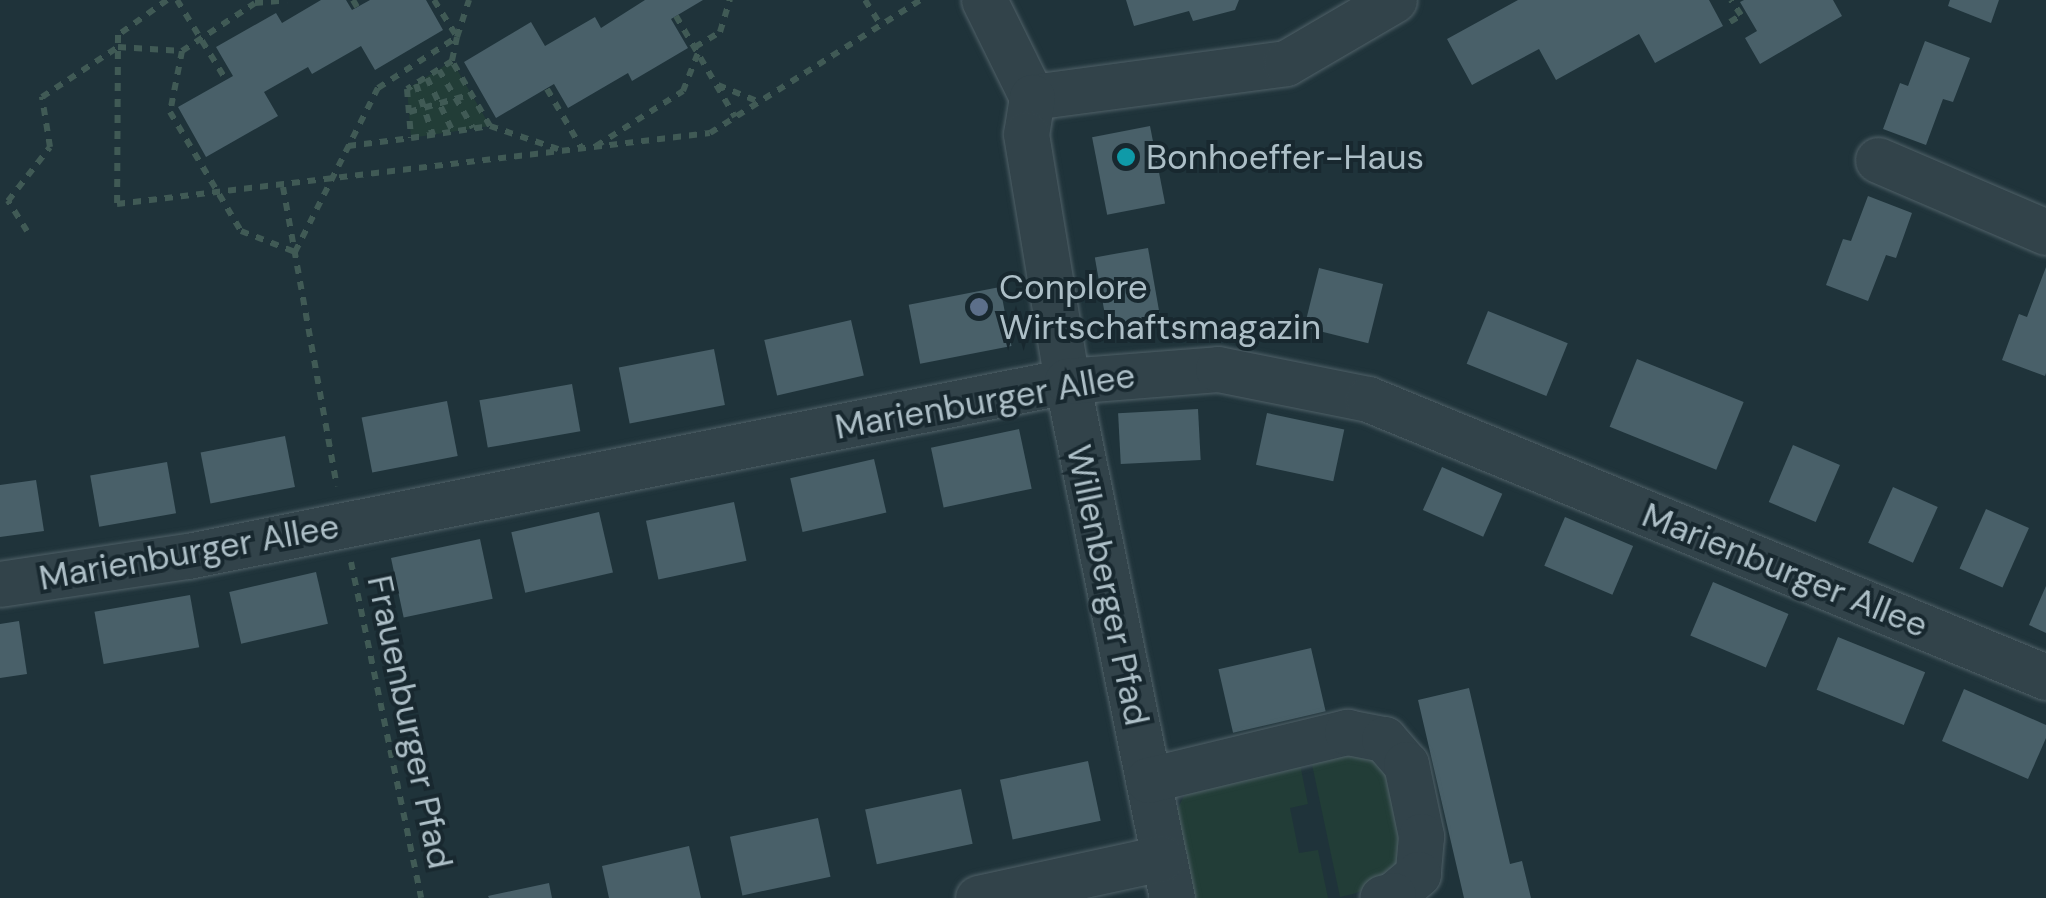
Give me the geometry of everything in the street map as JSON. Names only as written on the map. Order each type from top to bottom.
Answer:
[{"type":"street","name":"Willenberger Pfad","points":[[984,0],[1029,115],[1067,381],[1167,878]]},
{"type":"street","points":[[1029,115],[1286,62],[1394,0]]},
{"type":"street","points":[[1878,160],[2046,232]]},
{"type":"street","name":"Marienburger Allee","points":[[0,584],[188,556],[1067,381],[1218,369],[1368,399],[2046,677]]},
{"type":"street","points":[[1148,780],[1347,732],[1384,739],[1406,764],[1422,836],[1418,874],[1393,895],[1382,898]]},
{"type":"street","points":[[978,898],[1167,878]]},
{"type":"path","points":[[167,0],[118,35],[117,204],[330,182],[710,133],[920,0]]},
{"type":"path","points":[[177,0],[226,80]]},
{"type":"path","points":[[27,231],[8,201],[50,148],[42,98],[118,47],[182,50],[255,4],[288,0]]},
{"type":"path","points":[[434,0],[457,37]]},
{"type":"path","points":[[469,0],[452,62],[490,126]]},
{"type":"path","points":[[594,148],[683,91],[696,50],[720,32],[730,0]]},
{"type":"path","points":[[865,0],[880,24]]},
{"type":"path","points":[[1730,0],[1741,16],[1730,22]]},
{"type":"path","points":[[676,16],[735,117]]},
{"type":"path","points":[[182,50],[170,112],[241,231],[296,257],[378,88],[457,37]]},
{"type":"path","points":[[411,138],[407,89],[452,62]]},
{"type":"path","points":[[439,70],[473,128]]},
{"type":"path","points":[[427,78],[453,132]]},
{"type":"path","points":[[416,84],[433,135]]},
{"type":"path","points":[[717,85],[759,102]]},
{"type":"path","points":[[547,88],[582,149]]},
{"type":"path","points":[[409,112],[472,94]]},
{"type":"path","points":[[348,146],[490,126],[564,151]]},
{"type":"path","name":"Frauenburger Pfad","points":[[282,187],[344,525],[420,898]]},
{"type":"green space","points":[[452,61],[490,126],[411,138],[407,89]]},
{"type":"green space","points":[[1309,750],[1376,758],[1405,794],[1397,863],[1367,889],[1340,897]]},
{"type":"green space","points":[[1298,754],[1308,804],[1290,808],[1299,853],[1318,850],[1328,898],[1195,898],[1185,887],[1172,821],[1183,798],[1194,786]]},
{"type":"building","points":[[321,0],[346,0],[352,10],[370,0],[426,0],[443,30],[375,70],[361,46],[312,74],[308,67],[264,92],[278,116],[206,157],[178,107],[233,76],[216,47],[276,13],[282,23]]},
{"type":"building","points":[[645,0],[703,0],[671,19],[688,48],[632,81],[628,73],[568,108],[554,84],[496,118],[464,62],[531,22],[545,46],[595,17],[601,28]]},
{"type":"building","points":[[1126,0],[1239,0],[1235,10],[1193,21],[1189,11],[1134,26]]},
{"type":"building","points":[[1518,0],[1709,0],[1723,26],[1655,63],[1639,34],[1556,80],[1539,49],[1472,85],[1447,39]]},
{"type":"building","points":[[1833,0],[1842,16],[1760,64],[1745,38],[1757,31],[1740,2]]},
{"type":"building","points":[[1950,0],[1999,0],[1991,23],[1948,6]]},
{"type":"building","points":[[1925,41],[1970,58],[1953,102],[1943,99],[1926,145],[1883,129],[1900,83],[1908,86]]},
{"type":"building","name":"Bonhoeffer-Haus","points":[[1150,126],[1165,204],[1107,215],[1092,137]]},
{"type":"building","points":[[1868,196],[1912,213],[1896,258],[1886,255],[1868,301],[1826,285],[1843,239],[1851,241]]},
{"type":"building","points":[[1148,248],[1161,319],[1107,328],[1095,257]]},
{"type":"building","points":[[2046,267],[2045,376],[2002,360],[2019,314],[2027,317]]},
{"type":"building","points":[[1319,268],[1383,284],[1368,343],[1304,327]]},
{"type":"building","points":[[1000,287],[1011,346],[920,364],[909,305]]},
{"type":"building","points":[[1488,311],[1568,343],[1546,396],[1467,364]]},
{"type":"building","points":[[851,320],[864,376],[777,396],[764,340]]},
{"type":"building","points":[[714,349],[725,405],[630,423],[619,368]]},
{"type":"building","points":[[1637,359],[1744,402],[1716,470],[1610,427]]},
{"type":"building","points":[[572,384],[580,431],[488,448],[479,400]]},
{"type":"building","points":[[447,401],[458,456],[372,473],[362,418]]},
{"type":"building","points":[[1198,409],[1201,460],[1121,464],[1118,413]]},
{"type":"building","points":[[1267,413],[1344,429],[1333,481],[1256,465]]},
{"type":"building","points":[[1019,429],[1032,489],[944,507],[931,448]]},
{"type":"building","points":[[285,436],[295,487],[211,503],[201,452]]},
{"type":"building","points":[[1793,445],[1840,465],[1816,522],[1769,502]]},
{"type":"building","points":[[874,459],[886,513],[803,532],[790,478]]},
{"type":"building","points":[[167,462],[176,513],[99,527],[90,476]]},
{"type":"building","points":[[1442,467],[1502,494],[1483,537],[1423,510]]},
{"type":"building","points":[[36,480],[44,531],[0,537],[0,485]]},
{"type":"building","points":[[1893,487],[1938,507],[1913,563],[1868,543]]},
{"type":"building","points":[[734,502],[746,561],[658,579],[646,521]]},
{"type":"building","points":[[1986,509],[2029,528],[2002,587],[1960,568]]},
{"type":"building","points":[[599,512],[613,572],[525,593],[511,532]]},
{"type":"building","points":[[1565,517],[1633,546],[1612,595],[1544,566]]},
{"type":"building","points":[[480,539],[493,599],[404,618],[391,558]]},
{"type":"building","points":[[316,572],[328,624],[241,644],[229,592]]},
{"type":"building","points":[[1713,582],[1788,614],[1766,667],[1690,635]]},
{"type":"building","points":[[2046,586],[2046,633],[2029,625]]},
{"type":"building","points":[[190,595],[199,647],[104,664],[94,612]]},
{"type":"building","points":[[19,621],[27,674],[0,678],[0,624]]},
{"type":"building","points":[[1838,637],[1925,672],[1904,725],[1817,690]]},
{"type":"building","points":[[1311,648],[1326,711],[1233,733],[1218,669]]},
{"type":"building","points":[[1469,688],[1510,864],[1522,861],[1531,898],[1464,898],[1418,700]]},
{"type":"building","points":[[1964,689],[2046,725],[2046,738],[2028,779],[1942,741]]},
{"type":"building","points":[[1088,761],[1101,821],[1013,839],[1000,780]]},
{"type":"building","points":[[961,789],[973,844],[877,864],[865,809]]},
{"type":"building","points":[[818,818],[830,877],[742,895],[730,837]]},
{"type":"building","points":[[689,846],[701,898],[609,898],[602,866]]},
{"type":"building","points":[[549,883],[552,898],[488,896]]},
{"type":"place","name":"Bonhoeffer-Haus","points":[[1126,157]]},
{"type":"place","name":"Conplore Wirtschaftsmagazin","points":[[979,307]]}]
